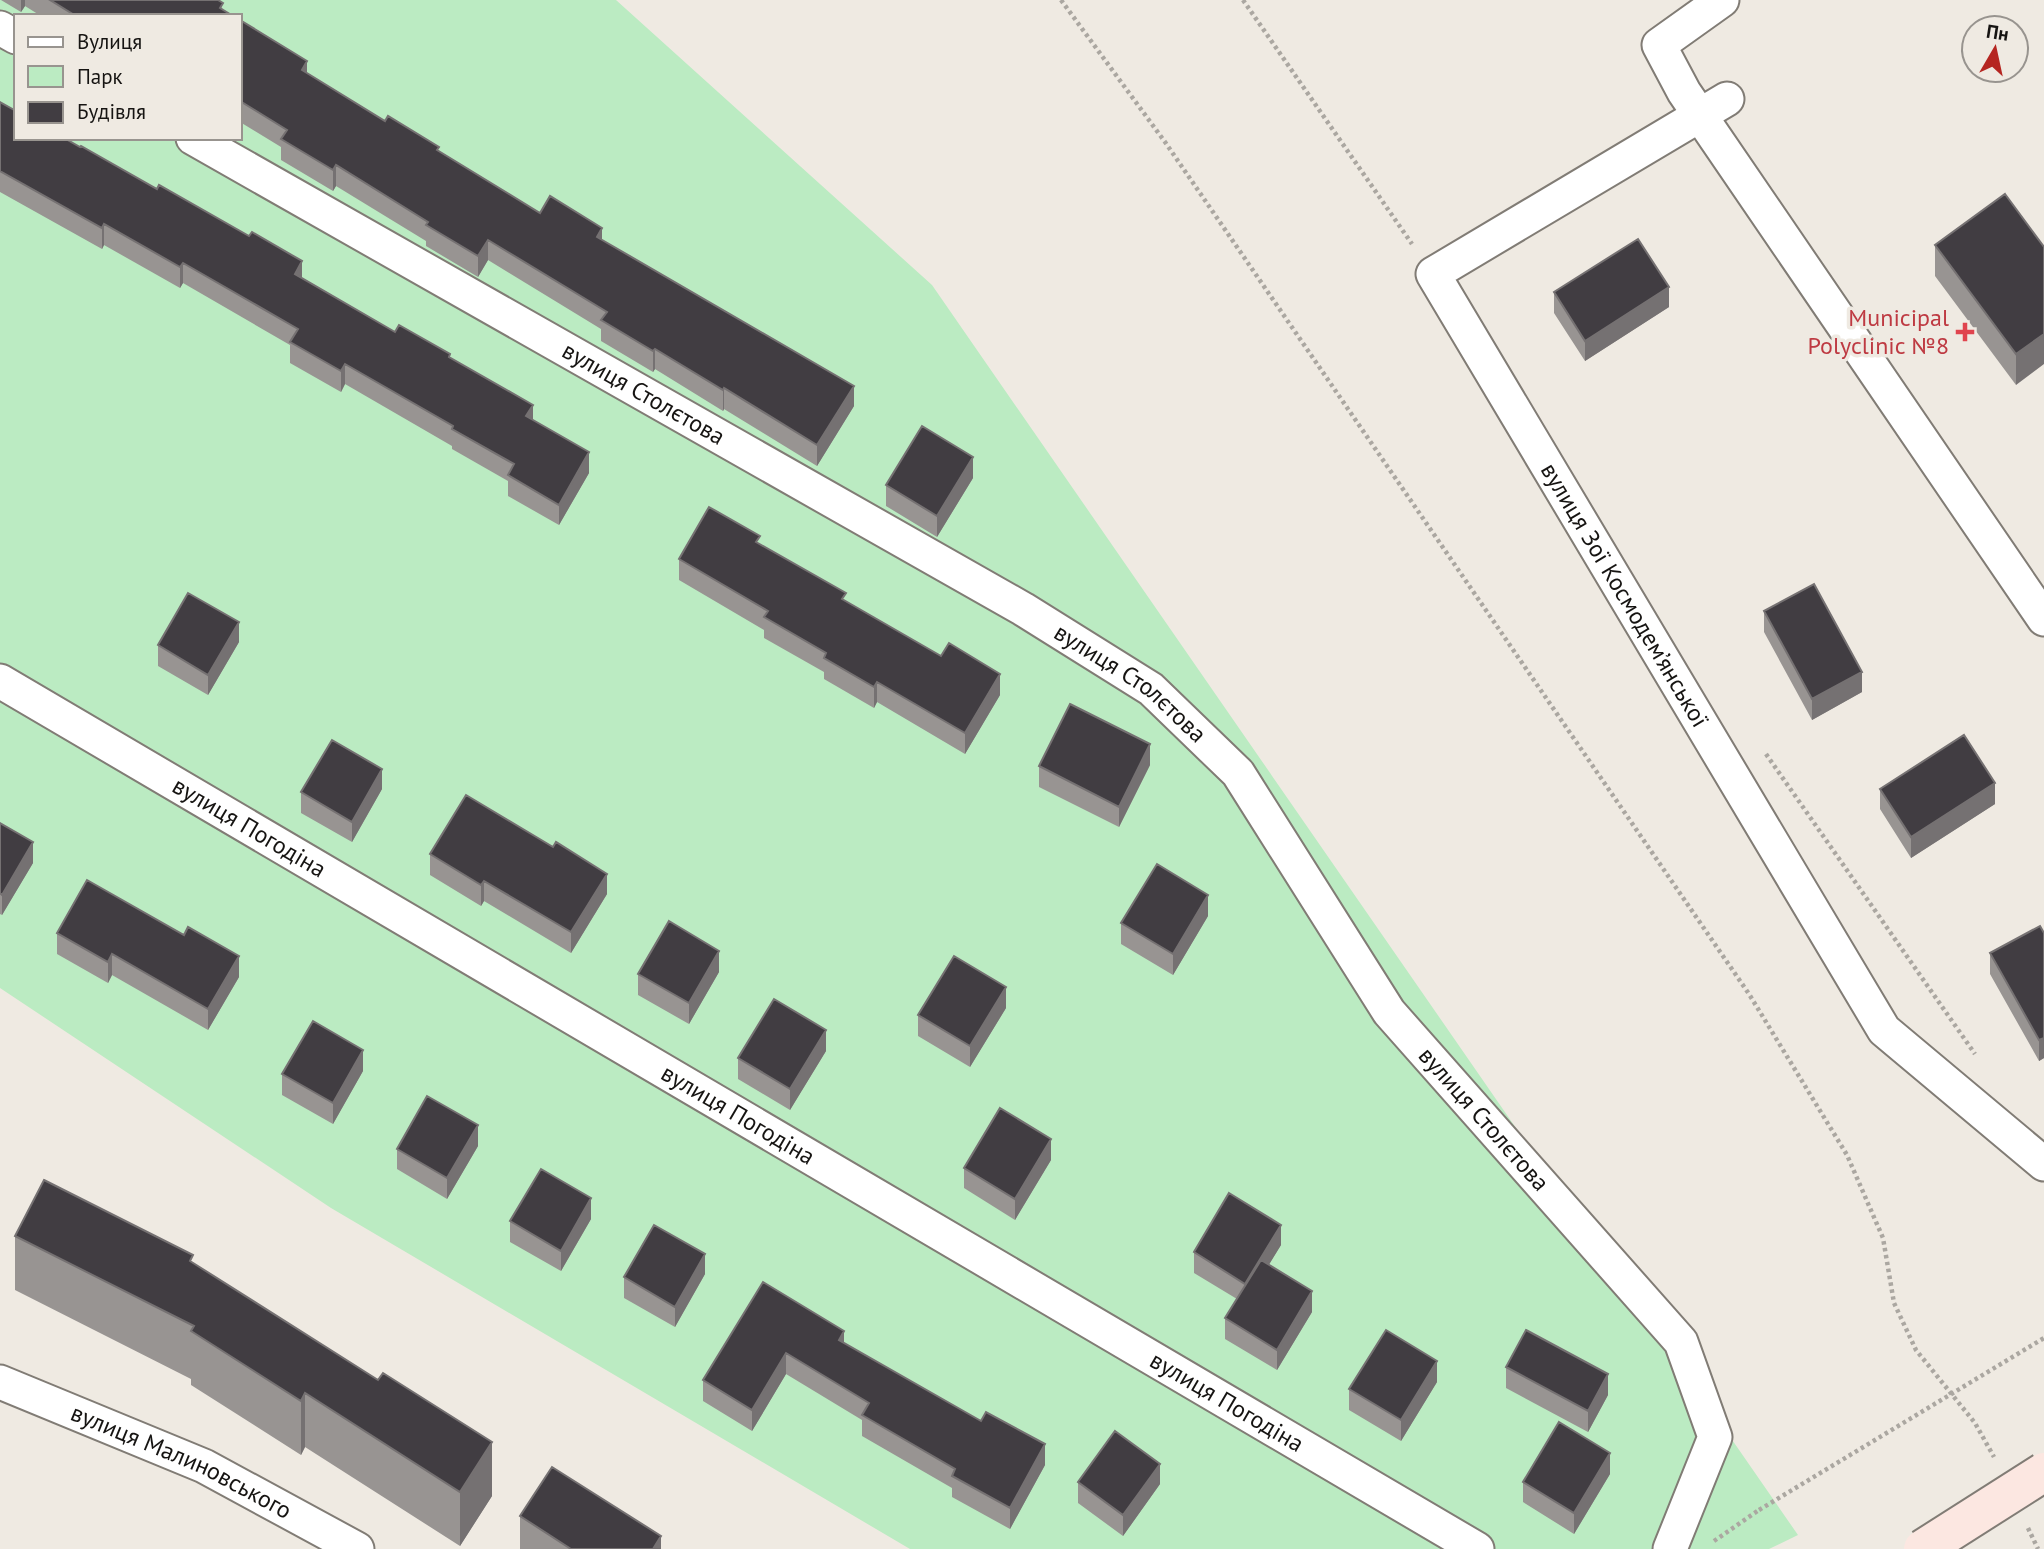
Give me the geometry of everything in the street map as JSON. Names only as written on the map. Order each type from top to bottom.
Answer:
[{"type":"main road","points":[[1923,1549],[2044,1472]]},
{"type":"street","points":[[1722,0],[1659,45],[1704,102],[2044,619]]},
{"type":"street","name":"вулиця Зої Космодем’янської","points":[[1704,102],[1433,274],[1884,1030],[2044,1164]]},
{"type":"street","name":"вулиця Столєтова","points":[[197,140],[1023,608],[1151,689],[1238,773],[1389,1012],[1681,1342],[1715,1437],[1670,1549]]},
{"type":"street","name":"вулиця Погодіна","points":[[0,681],[1477,1549]]},
{"type":"street","name":"вулиця Малиновського","points":[[0,1382],[204,1466],[357,1549]]},
{"type":"path","points":[[1061,0],[1173,153],[1749,994],[1847,1155],[1882,1238],[1894,1303],[1916,1350],[1975,1423],[1996,1461]]},
{"type":"path","points":[[1714,1541],[1759,1510],[2044,1338]]},
{"type":"path","points":[[2026,1524],[2038,1549]]},
{"type":"green space","points":[[0,0],[616,0],[932,285],[1798,1535],[1769,1549],[910,1549],[331,1208],[0,988]]},
{"type":"building","points":[[50,0],[218,0],[223,3],[220,8],[230,14],[73,14]]},
{"type":"building","points":[[242,21],[307,61],[302,70],[385,121],[388,116],[439,147],[437,150],[540,213],[550,196],[602,228],[597,237],[854,386],[817,445],[724,388],[723,390],[601,320],[607,312],[488,240],[478,256],[336,165],[333,170],[281,139],[287,130],[242,102]]},
{"type":"building","points":[[0,102],[14,110],[14,140],[68,140],[157,189],[159,185],[249,236],[252,232],[302,261],[295,274],[395,332],[399,325],[450,354],[449,357],[533,405],[526,416],[589,452],[559,505],[508,475],[514,464],[452,429],[453,426],[345,364],[341,371],[290,342],[298,329],[183,263],[180,267],[104,224],[102,228],[0,171]]},
{"type":"building","points":[[2005,194],[2044,247],[2044,334],[2016,354],[1935,245]]},
{"type":"building","points":[[1638,239],[1669,287],[1585,341],[1554,292]]},
{"type":"building","points":[[922,426],[973,457],[937,516],[886,485]]},
{"type":"building","points":[[709,507],[760,536],[756,542],[846,593],[842,599],[941,656],[949,643],[1000,674],[965,733],[877,682],[874,687],[824,658],[826,653],[764,617],[768,611],[679,559]]},
{"type":"building","points":[[1814,584],[1862,672],[1812,699],[1764,611]]},
{"type":"building","points":[[188,593],[239,622],[208,675],[158,645]]},
{"type":"building","points":[[1070,704],[1150,744],[1119,807],[1039,766]]},
{"type":"building","points":[[1964,735],[1995,783],[1911,837],[1880,789]]},
{"type":"building","points":[[332,740],[382,769],[352,822],[301,792]]},
{"type":"building","points":[[466,795],[553,847],[556,842],[607,874],[571,932],[484,881],[481,885],[430,854]]},
{"type":"building","points":[[0,823],[33,842],[2,895],[0,893]]},
{"type":"building","points":[[1157,864],[1208,895],[1173,954],[1121,923]]},
{"type":"building","points":[[87,880],[184,935],[188,927],[239,956],[208,1009],[112,954],[108,962],[57,933]]},
{"type":"building","points":[[669,921],[719,951],[689,1003],[638,974]]},
{"type":"building","points":[[2040,926],[2044,933],[2044,1038],[2039,1040],[1990,953]]},
{"type":"building","points":[[954,956],[1006,987],[970,1046],[918,1015]]},
{"type":"building","points":[[774,999],[826,1030],[790,1089],[738,1058]]},
{"type":"building","points":[[313,1021],[363,1050],[333,1103],[282,1074]]},
{"type":"building","points":[[427,1096],[478,1125],[447,1178],[397,1149]]},
{"type":"building","points":[[1000,1108],[1051,1139],[1015,1199],[964,1168]]},
{"type":"building","points":[[541,1169],[591,1198],[561,1251],[510,1221]]},
{"type":"building","points":[[44,1180],[193,1255],[190,1261],[378,1380],[383,1373],[492,1442],[460,1492],[305,1393],[301,1401],[191,1331],[194,1326],[15,1236]]},
{"type":"building","points":[[1229,1193],[1281,1225],[1245,1284],[1194,1252]]},
{"type":"building","points":[[654,1225],[705,1254],[675,1307],[624,1277]]},
{"type":"building","points":[[1261,1260],[1312,1291],[1277,1350],[1225,1318]]},
{"type":"building","points":[[763,1282],[844,1331],[839,1340],[981,1421],[986,1412],[1045,1444],[1010,1508],[952,1476],[955,1469],[862,1415],[869,1403],[786,1353],[752,1410],[703,1380]]},
{"type":"building","points":[[1386,1330],[1437,1361],[1401,1420],[1349,1389]]},
{"type":"building","points":[[1526,1330],[1608,1374],[1588,1411],[1506,1367]]},
{"type":"building","points":[[1559,1422],[1610,1453],[1574,1513],[1523,1482]]},
{"type":"building","points":[[1115,1431],[1160,1464],[1123,1515],[1078,1482]]},
{"type":"building","points":[[552,1467],[661,1536],[653,1549],[571,1549],[520,1516]]},
{"type":"place","name":"Municipal Polyclinic №8","points":[[1965,332]]}]
